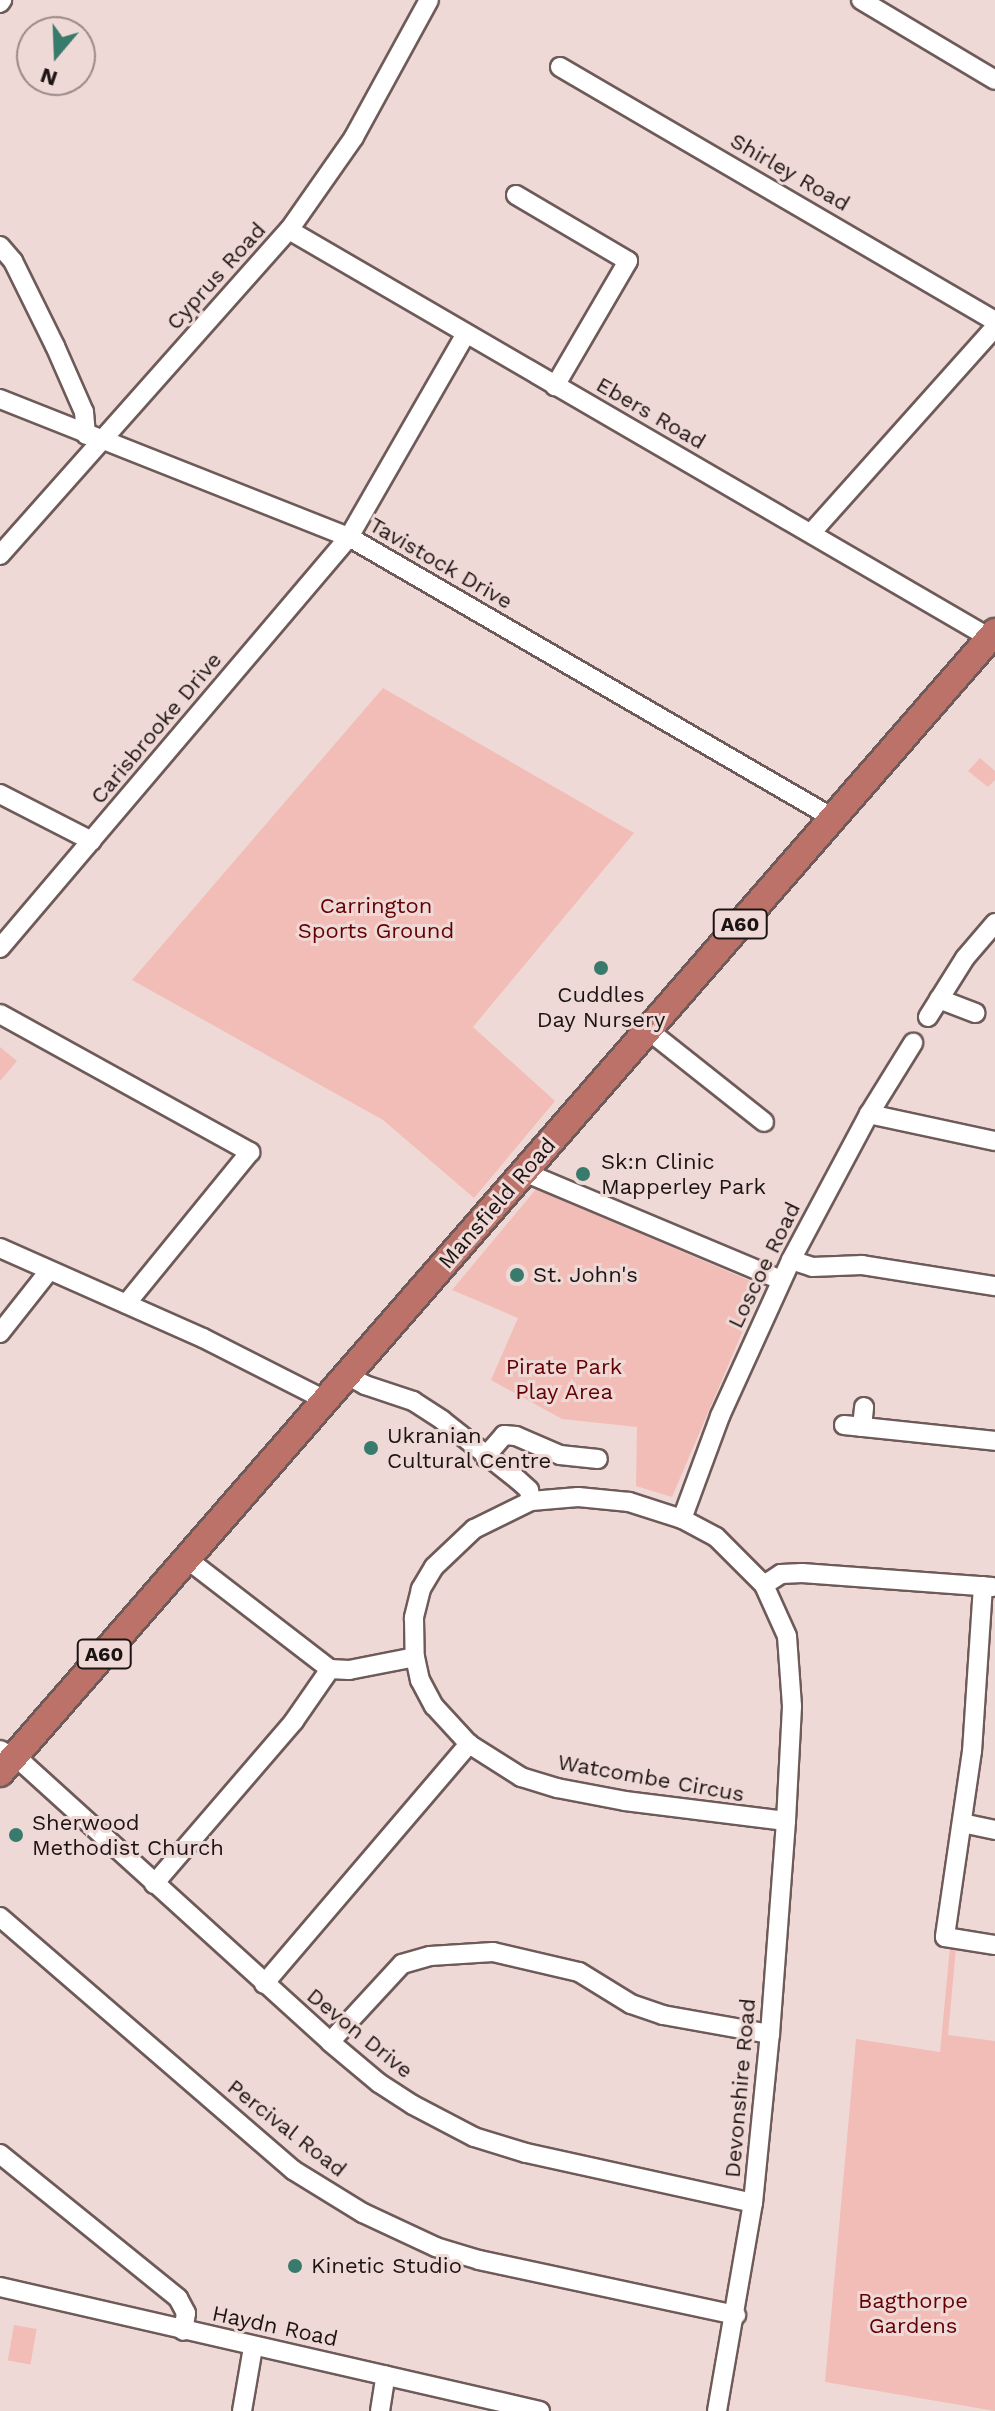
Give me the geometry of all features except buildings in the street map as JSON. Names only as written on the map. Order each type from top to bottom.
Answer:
[{"type":"highway","name":"Mansfield Road","points":[[5,1760],[187,1559],[992,635]]},
{"type":"street","name":"Cyprus Road","points":[[0,555],[92,438],[289,230],[354,137],[429,0]]},
{"type":"street","points":[[861,0],[995,80]]},
{"type":"street","name":"Shirley Road","points":[[560,67],[995,321]]},
{"type":"street","points":[[516,195],[628,261],[555,386]]},
{"type":"street","name":"Ebers Road","points":[[289,230],[465,335],[992,635]]},
{"type":"street","points":[[0,246],[13,261],[55,346],[92,438]]},
{"type":"street","points":[[812,532],[995,327]]},
{"type":"street","name":"Carisbrooke Drive","points":[[0,948],[349,537],[465,335]]},
{"type":"street","name":"Tavistock Drive","points":[[0,399],[92,438],[349,537],[833,818]]},
{"type":"street","points":[[0,794],[92,841]]},
{"type":"street","points":[[928,1017],[953,975],[995,923]]},
{"type":"street","points":[[939,999],[975,1013]]},
{"type":"street","points":[[0,1014],[250,1152],[126,1304]]},
{"type":"street","points":[[648,1030],[764,1122]]},
{"type":"street","name":"Loscoe Road","points":[[682,1519],[720,1416],[781,1280],[869,1114],[913,1043]]},
{"type":"street","points":[[869,1114],[995,1141]]},
{"type":"street","points":[[524,1172],[781,1280]]},
{"type":"street","points":[[0,1248],[126,1304],[325,1400]]},
{"type":"street","points":[[791,1260],[812,1267],[862,1265],[995,1286]]},
{"type":"street","points":[[0,1333],[49,1271]]},
{"type":"street","points":[[347,1375],[365,1385],[413,1401],[442,1420],[529,1490],[531,1501]]},
{"type":"street","points":[[864,1407],[853,1426],[995,1441]]},
{"type":"street","points":[[485,1457],[504,1435],[516,1436],[559,1458],[598,1459]]},
{"type":"street","name":"Watcombe Circus","points":[[786,1821],[625,1801],[557,1788],[521,1777],[469,1744],[434,1706],[420,1680],[415,1657],[414,1618],[421,1589],[434,1567],[474,1529],[531,1501],[578,1497],[629,1502],[682,1519],[716,1537],[764,1585],[787,1636],[791,1664],[788,1767]]},
{"type":"street","points":[[187,1559],[330,1669],[349,1670],[415,1657]]},
{"type":"street","points":[[764,1585],[781,1574],[802,1573],[989,1586],[972,1751],[945,1937],[995,1945]]},
{"type":"street","points":[[154,1884],[294,1721],[330,1669]]},
{"type":"street","points":[[264,1984],[469,1744]]},
{"type":"street","name":"Devon Drive","points":[[5,1760],[154,1884],[330,2042],[390,2091],[474,2137],[526,2153],[753,2203]]},
{"type":"street","name":"Devonshire Road","points":[[717,2411],[753,2203],[770,2034],[788,1767]]},
{"type":"street","points":[[962,1823],[995,1830]]},
{"type":"street","name":"Percival Road","points":[[0,1917],[293,2170],[363,2213],[436,2247],[479,2260],[736,2315]]},
{"type":"street","points":[[330,2042],[402,1964],[430,1956],[493,1952],[579,1972],[631,2004],[663,2015],[770,2034]]},
{"type":"street","points":[[0,2154],[182,2303],[187,2318],[183,2331]]},
{"type":"street","name":"Haydn Road","points":[[0,2288],[97,2307],[183,2331],[540,2411]]},
{"type":"street","points":[[242,2411],[253,2347]]},
{"type":"street","points":[[380,2411],[386,2375]]},
{"type":"green space","name":"Carrington Sports Ground","points":[[383,688],[634,833],[473,1027],[555,1101],[474,1198],[383,1120],[132,980]]},
{"type":"green space","points":[[980,758],[995,771],[995,780],[988,787],[968,771]]},
{"type":"green space","points":[[0,1047],[17,1061],[0,1081]]},
{"type":"green space","name":"Pirate Park Play Area","points":[[536,1189],[762,1286],[672,1497],[636,1486],[637,1427],[562,1419],[491,1380],[518,1318],[452,1290]]},
{"type":"green space","name":"Bagthorpe Gardens","points":[[950,1947],[956,1948],[948,2035],[995,2041],[995,2411],[825,2382],[856,2039],[940,2052]]},
{"type":"green space","points":[[14,2325],[37,2329],[30,2364],[8,2360]]},
{"type":"place","name":"Cuddles Day Nursery","points":[[601,968]]},
{"type":"place","name":"Sk:n Clinic Mapperley Park","points":[[583,1174]]},
{"type":"place","name":"St. John's","points":[[517,1275]]},
{"type":"place","name":"Ukranian Cultural Centre","points":[[371,1448]]},
{"type":"place","name":"Sherwood Methodist Church","points":[[16,1835]]},
{"type":"place","name":"Kinetic Studio","points":[[295,2266]]}]
